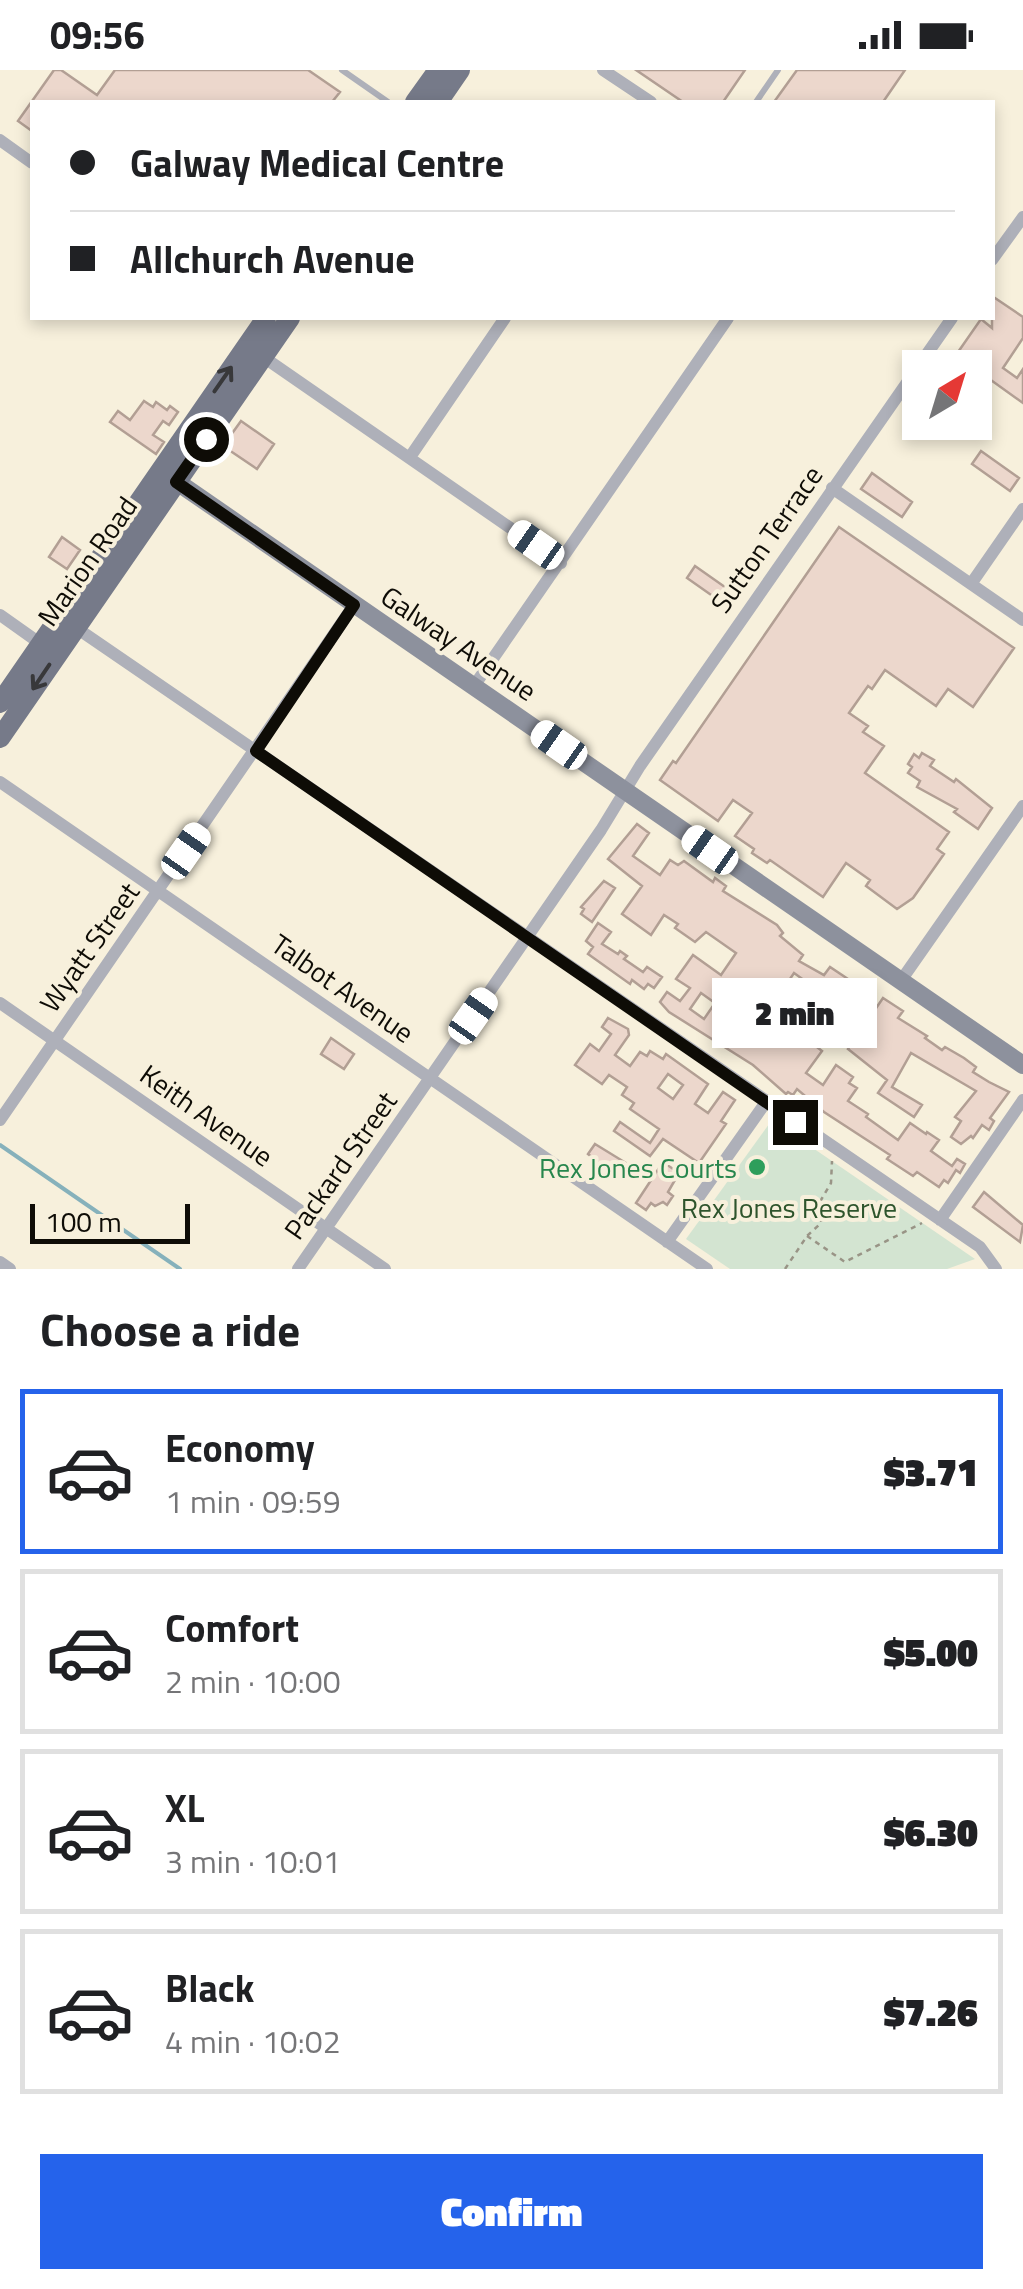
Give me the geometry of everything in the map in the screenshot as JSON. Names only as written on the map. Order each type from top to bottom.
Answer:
[{"type":"main road","points":[[416,100],[438,70]]},
{"type":"main road","points":[[439,100],[460,70]]},
{"type":"main road","name":"Marion Road","points":[[0,703],[168,476],[255,351],[271,321]]},
{"type":"main road","name":"Marion Road","points":[[0,738],[75,627],[168,476]]},
{"type":"street","points":[[603,70],[647,100]]},
{"type":"street","points":[[0,140],[30,162]]},
{"type":"street","points":[[995,256],[1023,217]]},
{"type":"street","points":[[410,457],[504,320]]},
{"type":"street","points":[[474,686],[727,320]]},
{"type":"street","name":"Sutton Terrace","points":[[625,791],[951,320]]},
{"type":"street","points":[[255,351],[561,563]]},
{"type":"street","name":"Galway Avenue","points":[[168,476],[1023,1065]]},
{"type":"street","points":[[832,488],[1023,620]]},
{"type":"street","points":[[970,584],[1023,509]]},
{"type":"street","name":"Wyatt Street","points":[[0,1120],[354,605]]},
{"type":"street","points":[[0,615],[41,644]]},
{"type":"street","points":[[75,627],[980,1247],[996,1269]]},
{"type":"street","name":"Talbot Avenue","points":[[0,782],[707,1269]]},
{"type":"street","name":"Packard Street","points":[[298,1269],[625,791]]},
{"type":"street","points":[[900,982],[1023,806]]},
{"type":"street","name":"Keith Avenue","points":[[0,1003],[384,1269]]},
{"type":"street","points":[[940,1220],[1023,1100]]},
{"type":"street","points":[[667,1242],[766,1102]]},
{"type":"street","points":[[0,1262],[10,1269]]},
{"type":"lane","points":[[342,70],[385,100]]},
{"type":"lane","points":[[757,100],[778,70]]},
{"type":"path","points":[[785,1269],[807,1236],[822,1223],[821,1200],[831,1183],[832,1160]]},
{"type":"path","points":[[807,1236],[845,1262],[924,1222]]},
{"type":"green space","name":"Rex Jones Reserve","points":[[772,1120],[975,1259],[947,1269],[730,1269],[686,1239]]},
{"type":"building","points":[[54,70],[61,70],[97,95],[115,70],[308,70],[340,92],[334,100],[33,100]]},
{"type":"building","points":[[636,70],[745,70],[724,100],[680,100]]},
{"type":"building","points":[[797,70],[905,70],[884,100],[775,100]]},
{"type":"building","points":[[30,104],[30,130],[18,121]]},
{"type":"building","points":[[995,298],[1023,317],[1023,338],[1003,368],[1017,378],[1023,369],[1023,403],[992,381],[992,350],[959,350],[982,320],[992,328]]},
{"type":"building","points":[[144,401],[153,407],[156,402],[167,410],[170,406],[178,412],[169,425],[163,421],[153,435],[164,442],[156,454],[110,422],[118,411],[130,420]]},
{"type":"building","points":[[241,421],[274,444],[257,469],[223,446]]},
{"type":"building","points":[[981,451],[1019,478],[1010,491],[972,464]]},
{"type":"building","points":[[872,473],[912,502],[902,517],[861,489]]},
{"type":"building","points":[[839,527],[1014,648],[973,707],[948,689],[936,706],[885,670],[849,713],[868,726],[863,732],[884,746],[865,773],[949,832],[937,849],[944,854],[913,898],[897,909],[866,886],[870,880],[846,863],[823,897],[770,860],[767,863],[752,853],[754,849],[735,836],[752,813],[733,800],[718,821],[660,780],[673,761],[676,763]]},
{"type":"building","points":[[62,537],[80,550],[67,569],[49,557]]},
{"type":"building","points":[[695,566],[732,592],[724,604],[687,578]]},
{"type":"building","points":[[922,753],[934,760],[930,766],[954,782],[956,779],[992,808],[978,829],[954,812],[957,809],[917,787],[920,781],[908,773],[912,767],[908,764],[914,754],[919,758]]},
{"type":"building","points":[[637,824],[649,833],[633,856],[660,875],[670,860],[678,865],[684,861],[713,882],[715,878],[726,886],[723,891],[777,925],[783,933],[780,936],[803,955],[799,961],[824,975],[830,967],[851,981],[848,985],[865,997],[846,1024],[835,1016],[834,1019],[828,1015],[824,1021],[817,1016],[803,1036],[822,1051],[806,1073],[823,1085],[836,1065],[853,1077],[849,1083],[857,1088],[848,1101],[868,1114],[866,1117],[898,1140],[910,1123],[927,1132],[939,1140],[931,1151],[952,1166],[957,1159],[965,1164],[960,1173],[956,1170],[948,1183],[944,1180],[939,1187],[917,1172],[913,1176],[797,1089],[793,1095],[786,1094],[753,1065],[669,1012],[660,1002],[667,992],[680,1001],[690,988],[676,979],[693,955],[721,975],[736,953],[706,932],[695,942],[664,915],[651,935],[622,914],[642,886],[608,859]],"holes":[[[794,973],[815,988],[793,1023],[771,1007]],[[701,993],[715,1003],[704,1019],[690,1009]]]},
{"type":"building","points":[[604,881],[615,888],[592,922],[581,914],[581,907]]},
{"type":"building","points":[[598,923],[611,932],[602,944],[618,954],[620,951],[627,956],[624,959],[643,972],[647,967],[662,977],[654,988],[648,984],[644,989],[632,980],[630,984],[588,954],[593,947],[586,941]]},
{"type":"building","points":[[883,998],[903,1011],[898,1018],[942,1050],[945,1047],[964,1058],[976,1067],[973,1072],[1009,1092],[990,1118],[994,1121],[989,1130],[982,1125],[973,1138],[961,1144],[951,1137],[961,1121],[955,1117],[976,1091],[911,1053],[892,1087],[922,1105],[914,1117],[878,1093],[887,1080],[848,1049]]},
{"type":"building","points":[[608,1018],[628,1029],[629,1035],[615,1055],[630,1066],[640,1052],[647,1056],[650,1051],[663,1059],[666,1054],[708,1084],[695,1104],[708,1113],[723,1092],[735,1100],[721,1121],[726,1124],[699,1163],[663,1139],[650,1156],[614,1131],[620,1122],[650,1143],[659,1129],[630,1109],[634,1103],[622,1095],[627,1087],[609,1075],[602,1084],[575,1065],[590,1044],[599,1051],[611,1034],[602,1027]],"holes":[[[668,1074],[683,1085],[673,1099],[658,1088]]]},
{"type":"building","points":[[331,1038],[354,1054],[344,1069],[321,1054]]},
{"type":"building","points":[[595,1144],[626,1163],[616,1177],[588,1154]]},
{"type":"building","points":[[663,1162],[679,1173],[668,1192],[673,1196],[667,1205],[651,1203],[646,1210],[636,1203]]},
{"type":"building","points":[[984,1192],[1023,1225],[1020,1242],[973,1207]]},
{"type":"waterway","points":[[0,1145],[180,1269]]},
{"type":"place","name":"Rex Jones Courts","points":[[757,1167]]},
{"type":"route","points":[[206,439],[176,482],[354,605],[256,751],[795,1122]]}]
